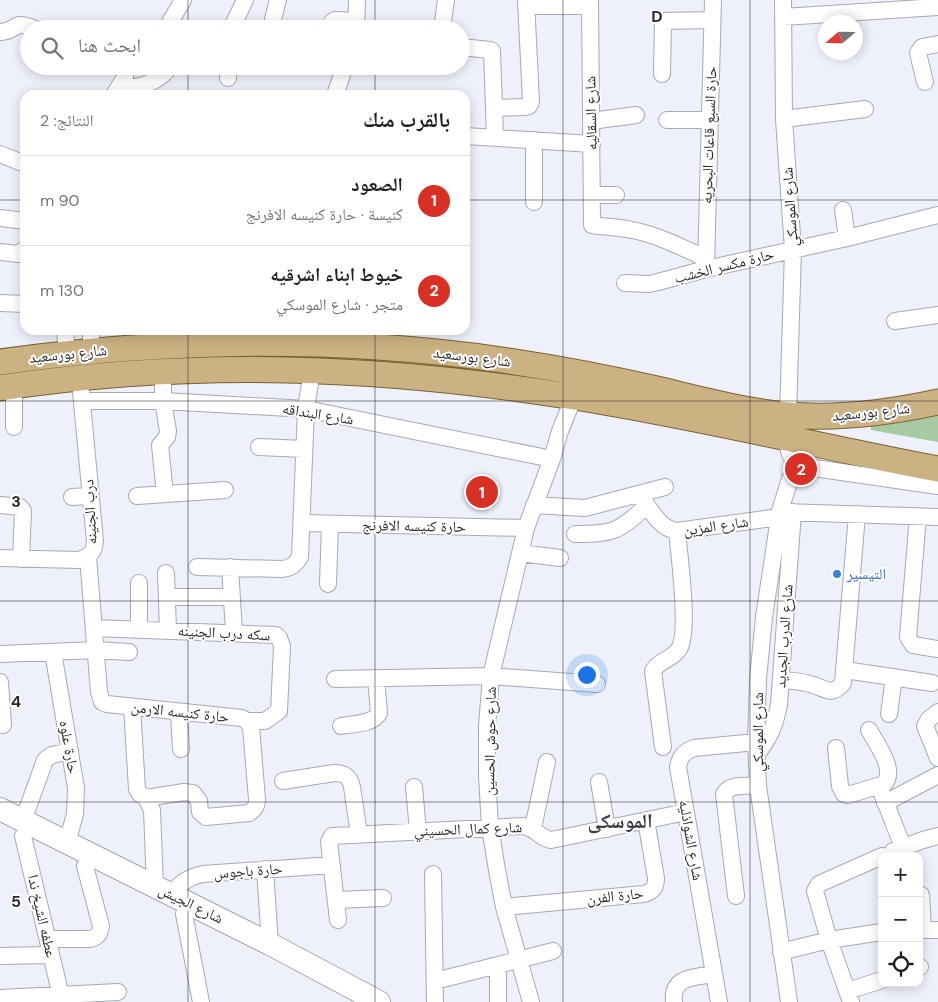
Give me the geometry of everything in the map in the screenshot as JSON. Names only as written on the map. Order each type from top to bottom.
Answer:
[{"type":"main road","name":"شارع بورسعيد","points":[[0,362],[66,342],[91,341],[188,344],[256,342],[334,344],[431,351],[545,367],[604,378],[738,408],[788,427],[903,462],[938,469]]},
{"type":"main road","name":"شارع بورسعيد","points":[[7,387],[81,389],[163,371],[213,369],[312,370],[406,376],[788,427],[838,416],[888,412],[938,402]]},
{"type":"main road","name":"شارع الجيش","points":[[0,810],[23,828],[85,866],[273,959],[350,1002]]},
{"type":"main road","name":"شارع الجيش","points":[[0,824],[23,828],[66,842],[270,944],[379,1002]]},
{"type":"street","points":[[171,20],[183,0]]},
{"type":"street","points":[[235,20],[245,0]]},
{"type":"street","points":[[273,19],[278,0]]},
{"type":"street","points":[[356,20],[357,0]]},
{"type":"street","points":[[443,20],[446,0]]},
{"type":"street","name":"حارة السبع قاعات البحريه","points":[[706,264],[713,0]]},
{"type":"street","name":"شارع الموسكي","points":[[783,0],[784,118],[793,250],[788,427]]},
{"type":"street","points":[[494,108],[525,108],[531,102],[526,3],[590,3]]},
{"type":"street","name":"شارع السقاليه","points":[[590,3],[592,225],[632,230],[670,241],[706,264]]},
{"type":"street","points":[[861,15],[938,7]]},
{"type":"street","points":[[783,17],[818,18]]},
{"type":"street","points":[[662,74],[663,21],[712,20]]},
{"type":"street","points":[[0,32],[7,31],[20,24]]},
{"type":"street","points":[[925,82],[918,53],[922,47],[938,44]]},
{"type":"street","points":[[470,48],[492,51],[494,137]]},
{"type":"street","points":[[117,90],[125,75]]},
{"type":"street","points":[[126,90],[158,80],[162,75]]},
{"type":"street","points":[[336,90],[342,75]]},
{"type":"street","points":[[784,118],[865,109]]},
{"type":"street","points":[[591,121],[636,115]]},
{"type":"street","points":[[667,120],[709,120]]},
{"type":"street","points":[[470,136],[592,144]]},
{"type":"street","points":[[534,140],[534,202]]},
{"type":"street","points":[[0,154],[20,162]]},
{"type":"street","points":[[592,195],[616,195]]},
{"type":"street","points":[[843,210],[847,238]]},
{"type":"street","name":"حارة مكسر الخشب","points":[[625,282],[650,284],[706,264],[793,250],[938,215]]},
{"type":"street","points":[[0,218],[20,220]]},
{"type":"street","points":[[0,252],[20,253]]},
{"type":"street","points":[[0,303],[20,304]]},
{"type":"street","points":[[895,321],[938,316]]},
{"type":"street","points":[[198,566],[282,569],[290,568],[300,557],[306,409],[312,370]]},
{"type":"street","points":[[163,371],[168,431],[167,437],[160,445],[165,494]]},
{"type":"street","points":[[7,387],[14,427]]},
{"type":"street","name":"شارع البنداقه","points":[[81,389],[164,401],[306,409],[552,459]]},
{"type":"street","name":"درب الجنينه","points":[[0,558],[80,560],[88,557],[94,550],[95,541],[81,389]]},
{"type":"street","name":"شارع حوش الحسين","points":[[531,1002],[504,906],[496,870],[490,826],[487,743],[491,676],[526,528],[574,397]]},
{"type":"street","points":[[788,427],[788,452],[792,459],[800,466],[938,486]]},
{"type":"street","points":[[260,448],[304,449]]},
{"type":"street","name":"شارع الموسكي","points":[[786,1002],[758,786],[756,748],[759,670],[764,617],[790,479],[800,466]]},
{"type":"street","points":[[534,505],[585,508],[643,500],[665,487]]},
{"type":"street","points":[[137,496],[225,490]]},
{"type":"street","points":[[72,497],[90,496]]},
{"type":"street","points":[[575,534],[612,532],[625,526],[643,500]]},
{"type":"street","name":"شارع المزين","points":[[643,500],[666,529],[677,531],[784,514],[938,517]]},
{"type":"street","points":[[0,505],[20,507],[23,511],[20,559]]},
{"type":"street","name":"شارع الدرب الجديد","points":[[756,748],[768,740],[776,722],[781,679],[784,514]]},
{"type":"street","points":[[781,679],[809,683],[827,691],[839,688],[843,683],[857,514]]},
{"type":"street","points":[[918,516],[908,637],[914,645],[938,649]]},
{"type":"street","name":"حارة كنيسه الافرنج","points":[[302,523],[526,528]]},
{"type":"street","points":[[328,584],[330,524]]},
{"type":"street","points":[[663,747],[653,671],[657,664],[678,652],[683,641],[684,609],[677,531]]},
{"type":"street","points":[[301,549],[330,550]]},
{"type":"street","points":[[520,553],[560,558]]},
{"type":"street","name":"حارة كنيسه الارمن","points":[[88,557],[100,697],[107,704],[242,718],[248,722],[252,734],[257,799],[254,810],[249,813],[206,817],[200,812],[199,801],[193,793],[184,792],[146,798]]},
{"type":"street","points":[[230,568],[234,632]]},
{"type":"street","points":[[166,573],[168,630]]},
{"type":"street","points":[[139,583],[139,629]]},
{"type":"street","points":[[167,597],[232,597]]},
{"type":"street","name":"سكه درب الجنينه","points":[[94,628],[234,632],[271,634],[279,638],[282,646],[279,710],[265,721],[248,722]]},
{"type":"street","points":[[0,654],[96,650],[129,652]]},
{"type":"street","name":"حارة علوه","points":[[53,652],[76,788],[74,814],[66,842]]},
{"type":"street","points":[[845,670],[932,683]]},
{"type":"street","points":[[335,679],[491,676],[597,684]]},
{"type":"street","points":[[889,714],[894,677]]},
{"type":"street","points":[[341,726],[371,720],[378,716],[376,678]]},
{"type":"street","points":[[0,682],[3,725]]},
{"type":"street","points":[[132,707],[137,789],[146,798],[152,810],[163,890]]},
{"type":"street","points":[[179,712],[181,749]]},
{"type":"street","points":[[938,712],[929,719],[925,726],[938,758]]},
{"type":"street","points":[[836,748],[840,786],[844,794],[848,795],[879,786],[888,780],[886,762],[869,730]]},
{"type":"street","name":"شارع الشواذليه","points":[[719,1002],[678,767],[680,758],[686,751],[694,748],[756,748]]},
{"type":"street","points":[[23,828],[45,760],[52,755],[70,751]]},
{"type":"street","points":[[533,828],[547,762]]},
{"type":"street","points":[[283,781],[334,773],[346,776],[351,781],[359,834]]},
{"type":"street","points":[[885,803],[936,779]]},
{"type":"street","points":[[599,782],[607,829]]},
{"type":"street","points":[[736,896],[724,794],[730,787],[758,786]]},
{"type":"street","points":[[879,786],[903,847]]},
{"type":"street","points":[[414,787],[418,831]]},
{"type":"street","name":"شارع كمال الحسيني","points":[[332,865],[329,842],[332,836],[490,826],[523,826],[533,828],[540,836],[551,840],[686,812]]},
{"type":"street","name":"حارة الفرن","points":[[504,906],[651,892],[656,886],[656,878],[646,820]]},
{"type":"street","name":"عطفه الشيخ ندا","points":[[23,828],[61,996]]},
{"type":"street","points":[[891,852],[938,836]]},
{"type":"street","points":[[878,858],[816,887],[816,895],[829,940],[849,997],[878,982]]},
{"type":"street","points":[[332,865],[338,920]]},
{"type":"street","name":"حارة باجوس","points":[[163,890],[181,883],[191,876],[203,874],[332,865]]},
{"type":"street","points":[[0,956],[96,938],[100,933],[100,926],[85,866]]},
{"type":"street","points":[[266,869],[270,944]]},
{"type":"street","points":[[433,874],[435,1002]]},
{"type":"street","points":[[922,897],[927,930]]},
{"type":"street","points":[[336,900],[384,898]]},
{"type":"street","points":[[184,914],[201,1002]]},
{"type":"street","points":[[781,952],[829,940],[878,933]]},
{"type":"street","points":[[435,981],[553,951]]},
{"type":"street","points":[[498,965],[498,1002]]},
{"type":"street","points":[[674,1002],[673,993],[679,982],[714,974]]},
{"type":"street","points":[[0,998],[61,996],[86,998],[118,992]]},
{"type":"green space","points":[[938,411],[938,442],[871,430],[871,422]]},
{"type":"place","name":"خيوط ابناء اشرقيه","points":[[801,469]]},
{"type":"place","name":"الصعود","points":[[482,492]]},
{"type":"place","name":"التيسير","points":[[837,574]]},
{"type":"district","name":"الموسكى","points":[[620,821]]}]
